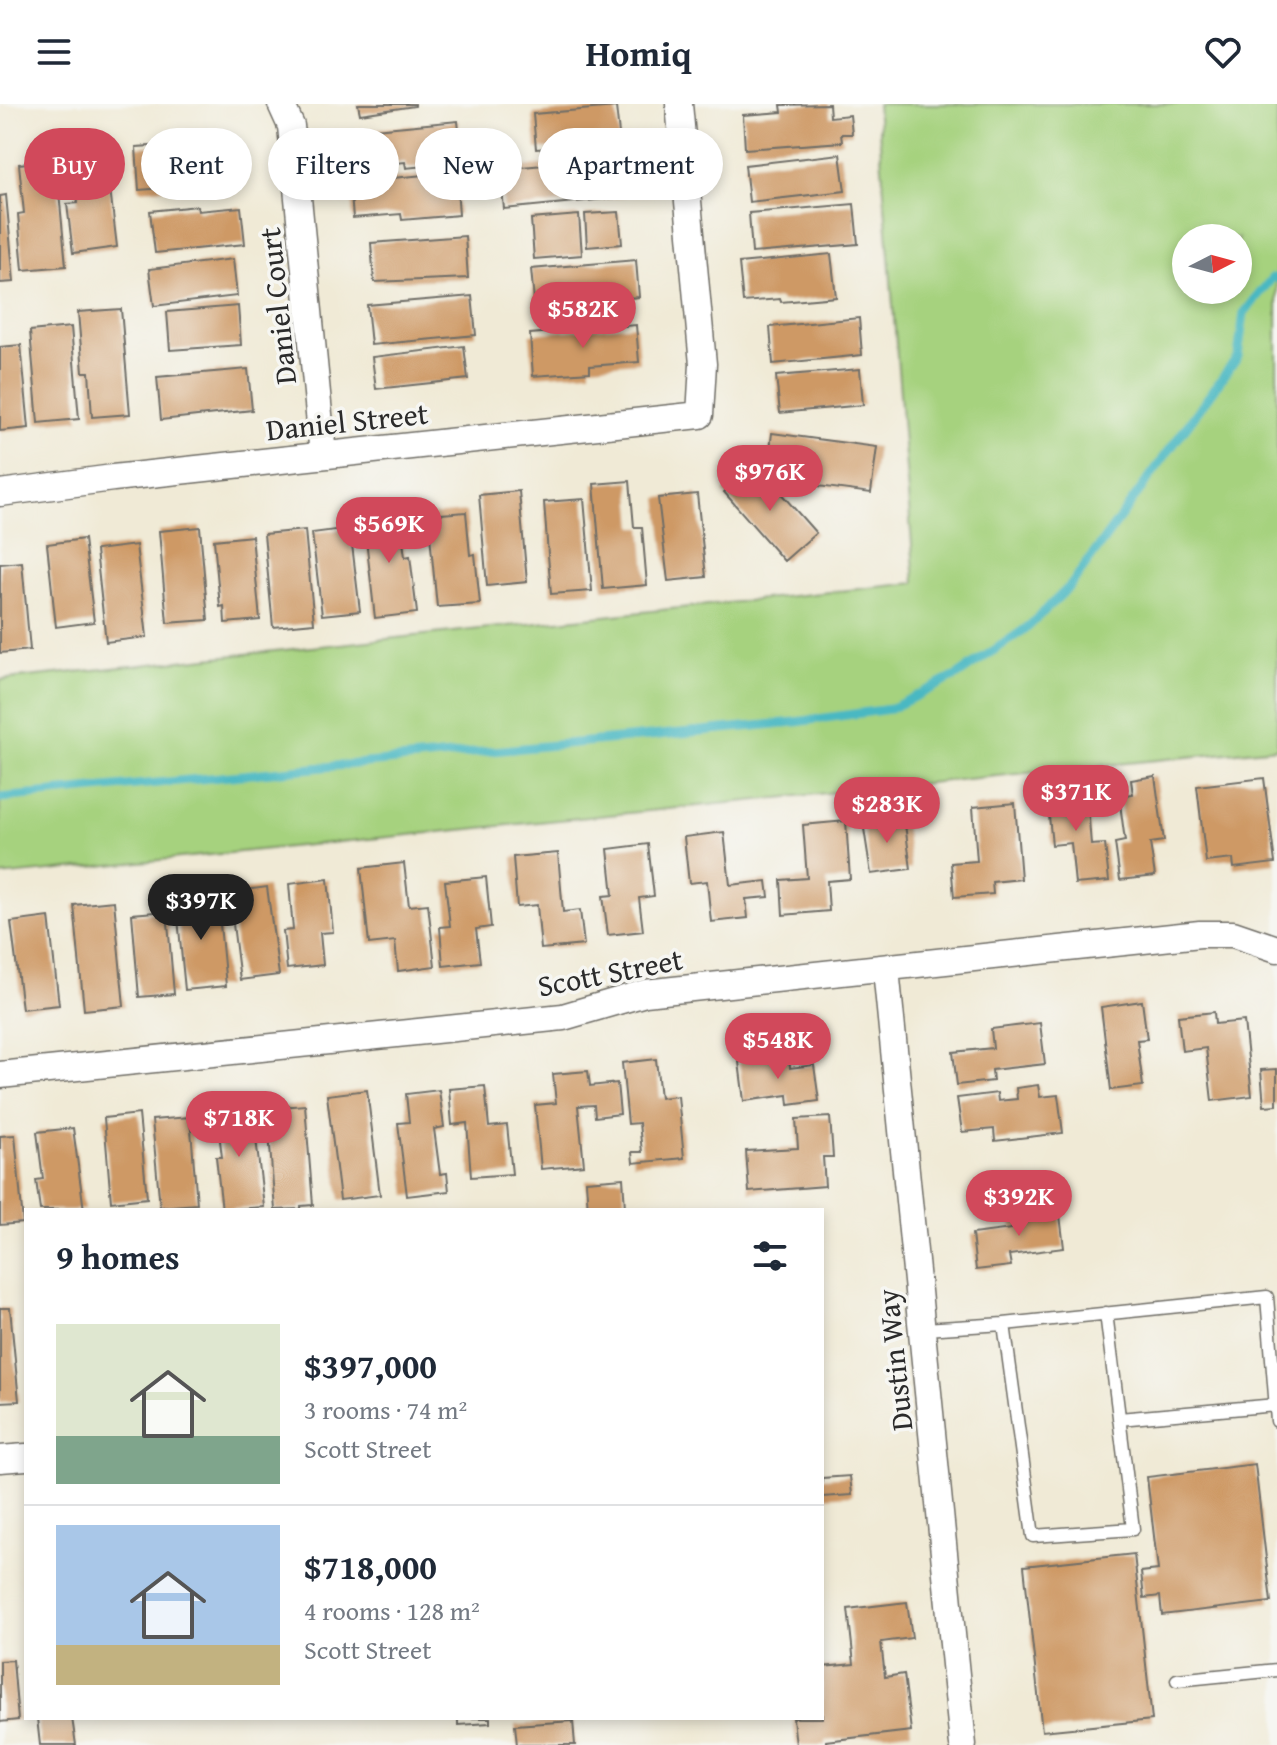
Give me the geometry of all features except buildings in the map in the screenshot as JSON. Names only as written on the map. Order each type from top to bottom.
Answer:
[{"type":"street","name":"Daniel Court","points":[[281,104],[291,126],[323,455]]},
{"type":"street","name":"Daniel Street","points":[[0,493],[700,415],[703,364],[679,104]]},
{"type":"street","name":"Scott Street","points":[[0,1075],[563,1017],[645,993],[1200,934],[1233,934],[1277,949]]},
{"type":"street","name":"Dustin Way","points":[[886,969],[963,1745]]},
{"type":"street","points":[[0,1459],[24,1457]]},
{"type":"lane","points":[[924,1329],[1004,1324],[1267,1297],[1277,1421]]},
{"type":"lane","points":[[1004,1324],[1033,1536],[1133,1529],[1106,1313]]},
{"type":"lane","points":[[1119,1419],[1276,1405]]},
{"type":"lane","points":[[1177,1680],[1277,1670]]},
{"type":"green space","points":[[877,104],[1277,104],[1277,748],[0,876],[0,680],[915,583]]},
{"type":"waterway","points":[[0,798],[796,722],[890,709],[958,675],[1028,627],[1071,585],[1238,356],[1244,313],[1272,278],[1277,278]]}]
